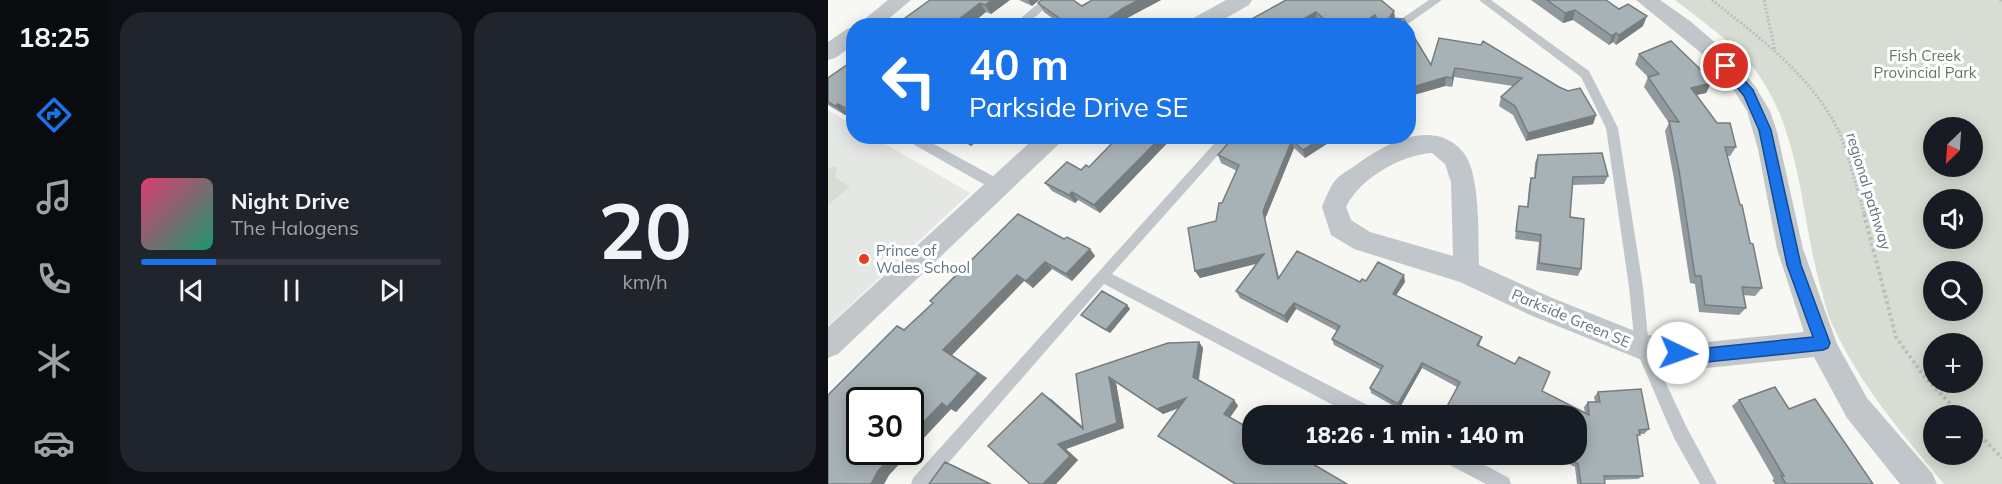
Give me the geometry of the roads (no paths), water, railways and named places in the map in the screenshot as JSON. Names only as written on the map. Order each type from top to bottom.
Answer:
[{"type":"street","points":[[1209,18],[1242,0]]},
{"type":"street","points":[[1646,0],[1715,53],[1748,93],[1765,130],[1794,265],[1840,382],[1882,441],[1921,484]]},
{"type":"street","points":[[877,18],[900,1]]},
{"type":"street","points":[[828,53],[846,40]]},
{"type":"street","points":[[828,345],[1044,144]]},
{"type":"street","name":"Parkside Green SE","points":[[1466,272],[1463,182],[1455,159],[1437,144],[1414,145],[1387,155],[1343,188],[1334,207],[1340,227],[1363,241],[1466,272],[1540,306],[1642,347],[1697,356],[1823,343]]},
{"type":"lane","points":[[1027,18],[1049,0]]},
{"type":"lane","points":[[1409,18],[1437,0]]},
{"type":"lane","points":[[1484,0],[1585,74],[1612,128],[1636,288],[1642,347],[1680,432],[1709,484]]},
{"type":"lane","points":[[923,144],[999,186]]},
{"type":"lane","points":[[919,484],[1101,276],[1222,144]]},
{"type":"lane","points":[[1101,276],[1350,405]]},
{"type":"lane","points":[[1467,465],[1503,484]]},
{"type":"place","name":"Prince of Wales School","points":[[864,259]]},
{"type":"park label","name":"Fish Creek Provincial Park","points":[[1925,64]]}]
